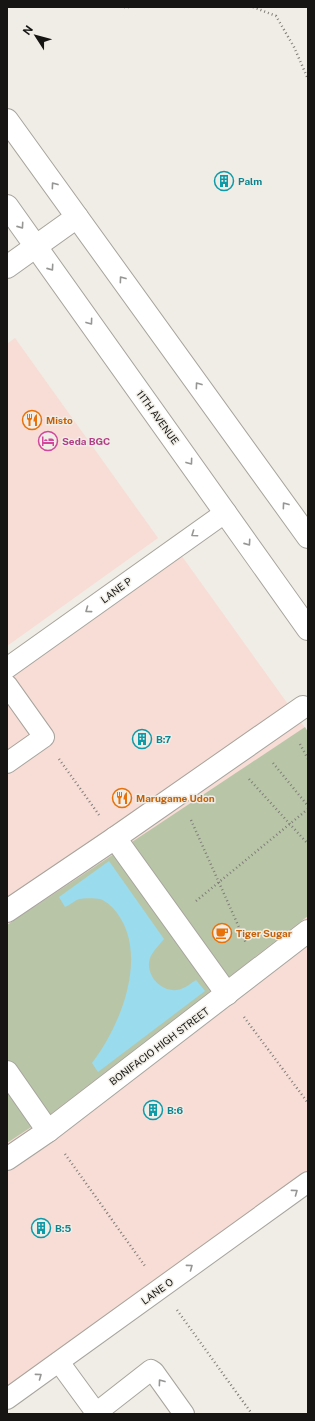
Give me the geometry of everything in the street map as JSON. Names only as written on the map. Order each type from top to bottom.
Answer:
[{"type":"street","points":[[7,120],[308,537]]},
{"type":"street","name":"11TH AVENUE","points":[[7,206],[308,629]]},
{"type":"street","points":[[7,267],[77,217]]},
{"type":"street","points":[[7,911],[116,838],[303,707]]},
{"type":"street","points":[[116,838],[227,994]]},
{"type":"street","name":"BONIFACIO HIGH STREET","points":[[7,1159],[48,1131],[308,931]]},
{"type":"street","points":[[7,1072],[48,1131]]},
{"type":"lane","name":"LANE P","points":[[7,668],[226,512]]},
{"type":"lane","points":[[7,685],[44,737],[7,763]]},
{"type":"lane","name":"LANE O","points":[[7,1399],[308,1182]]},
{"type":"lane","points":[[59,1362],[96,1414],[151,1370],[154,1372],[184,1414]]},
{"type":"path","points":[[124,7],[130,7]]},
{"type":"path","points":[[252,7],[276,16],[294,47],[308,79]]},
{"type":"path","points":[[44,737],[116,838]]},
{"type":"path","points":[[255,741],[308,806]]},
{"type":"path","points":[[229,758],[308,844]]},
{"type":"path","points":[[179,794],[258,970]]},
{"type":"path","points":[[174,918],[308,809]]},
{"type":"path","points":[[227,994],[308,1103]]},
{"type":"shaded area","name":"Seda BGC","points":[[15,338],[158,538],[7,646],[7,344]]},
{"type":"shaded area","points":[[179,552],[308,732],[308,1173],[7,1390],[7,675]]},
{"type":"green space","points":[[305,727],[308,732],[308,916],[48,1116],[7,1143],[7,925]]},
{"type":"water","points":[[109,861],[164,939],[153,952],[149,960],[149,967],[154,979],[158,984],[170,990],[180,989],[196,980],[205,991],[98,1072],[92,1063],[103,1047],[113,1028],[122,1008],[128,987],[131,965],[130,944],[124,925],[113,908],[105,901],[90,898],[81,899],[65,907],[59,897]]},
{"type":"place","name":"Palm","points":[[224,181]]},
{"type":"place","name":"Misto","points":[[32,420]]},
{"type":"place","name":"Seda BGC","points":[[48,441]]},
{"type":"place","name":"B:7","points":[[142,739]]},
{"type":"place","name":"Marugame Udon","points":[[122,798]]},
{"type":"place","name":"Tiger Sugar","points":[[222,933]]},
{"type":"place","name":"B:6","points":[[153,1110]]},
{"type":"place","name":"B:5","points":[[41,1228]]}]
